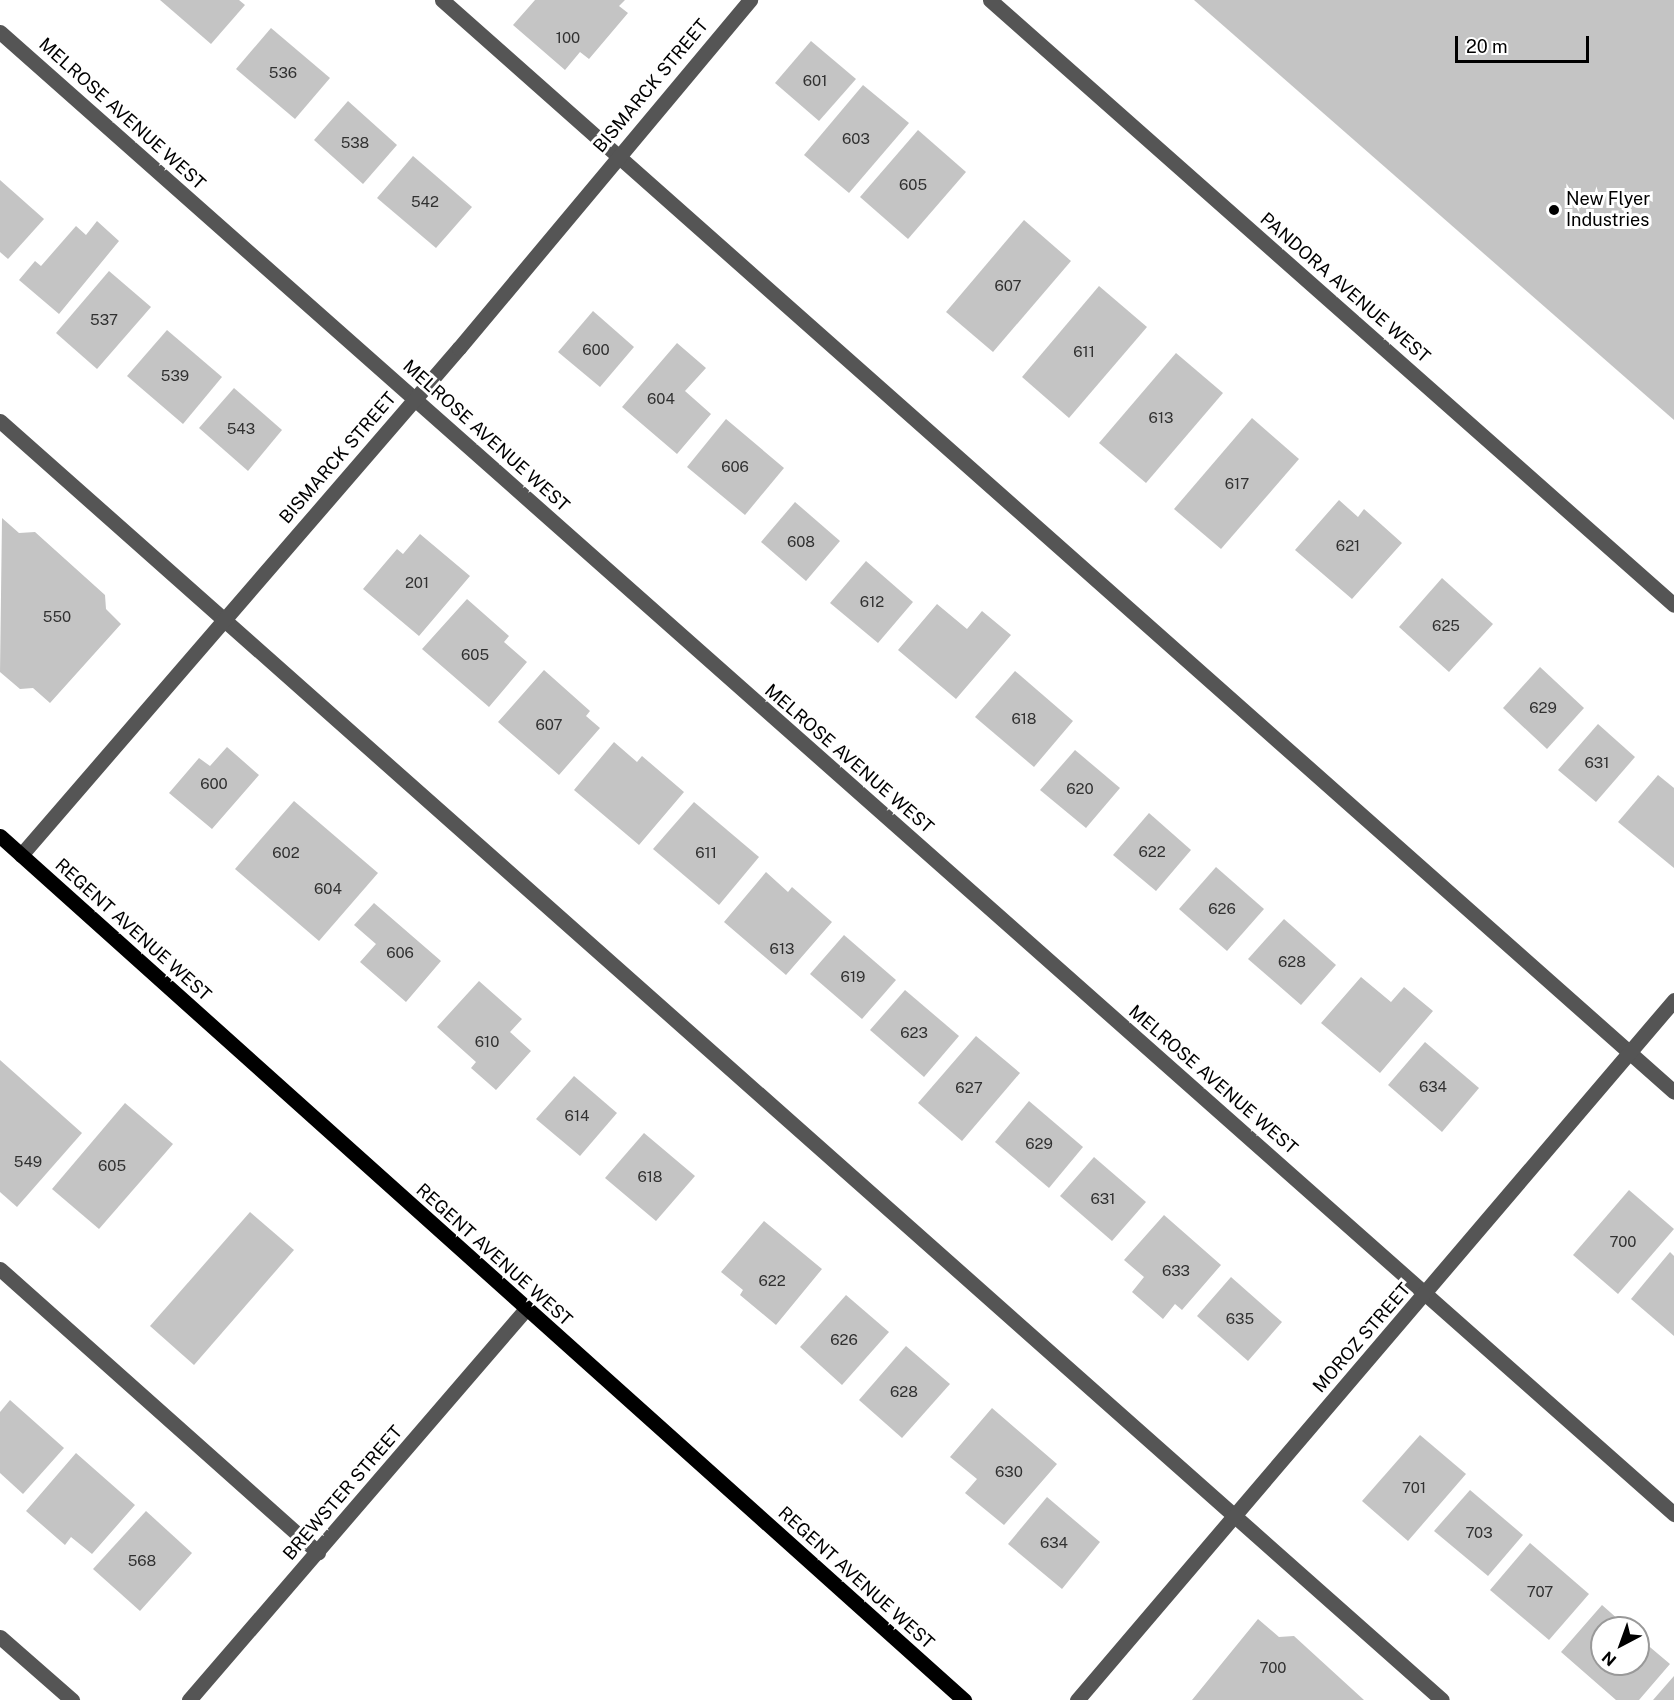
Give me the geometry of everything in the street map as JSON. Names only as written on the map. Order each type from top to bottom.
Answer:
[{"type":"main road","name":"REGENT AVENUE WEST","points":[[0,836],[525,1310],[964,1700]]},
{"type":"street","points":[[442,0],[1674,1092]]},
{"type":"street","name":"BISMARCK STREET","points":[[21,855],[415,398],[617,155],[750,0]]},
{"type":"street","name":"PANDORA AVENUE WEST","points":[[990,0],[1674,605]]},
{"type":"street","name":"MELROSE AVENUE WEST","points":[[0,32],[1674,1514]]},
{"type":"street","points":[[0,422],[1442,1700]]},
{"type":"street","name":"MOROZ STREET","points":[[1077,1700],[1426,1294],[1674,1000]]},
{"type":"street","points":[[0,1269],[318,1552]]},
{"type":"street","name":"BREWSTER STREET","points":[[189,1700],[525,1310]]},
{"type":"street","points":[[0,1637],[72,1700]]},
{"type":"building","points":[[160,0],[239,0],[245,5],[211,44]]},
{"type":"building","points":[[535,0],[625,0],[619,6],[628,13],[589,59],[580,52],[565,70],[513,25]]},
{"type":"building","name":"New Flyer Industries","points":[[1194,0],[1674,0],[1674,420]]},
{"type":"building","points":[[271,28],[330,78],[295,119],[236,69]]},
{"type":"building","points":[[811,41],[856,79],[819,121],[775,83]]},
{"type":"building","points":[[863,85],[909,123],[849,193],[804,155]]},
{"type":"building","points":[[348,101],[397,145],[363,184],[314,140]]},
{"type":"building","points":[[918,130],[966,172],[908,239],[860,197]]},
{"type":"building","points":[[413,156],[472,207],[436,248],[377,198]]},
{"type":"building","points":[[0,180],[44,219],[8,259],[0,252]]},
{"type":"building","points":[[1024,220],[1071,261],[993,352],[946,312]]},
{"type":"building","points":[[97,221],[119,241],[59,314],[19,280],[35,261],[41,266],[76,226],[86,235]]},
{"type":"building","points":[[109,271],[151,307],[97,369],[56,333]]},
{"type":"building","points":[[1099,286],[1147,327],[1069,418],[1022,377]]},
{"type":"building","points":[[593,311],[634,347],[600,387],[558,352]]},
{"type":"building","points":[[167,330],[222,377],[183,424],[127,376]]},
{"type":"building","points":[[677,343],[706,368],[685,391],[711,414],[677,454],[622,407]]},
{"type":"building","points":[[1176,353],[1223,393],[1146,483],[1099,443]]},
{"type":"building","points":[[234,388],[282,430],[248,471],[199,428]]},
{"type":"building","points":[[1252,418],[1299,459],[1221,549],[1174,509]]},
{"type":"building","points":[[726,419],[784,468],[745,515],[687,467]]},
{"type":"building","points":[[1339,500],[1358,517],[1364,509],[1402,543],[1352,599],[1295,550]]},
{"type":"building","points":[[795,502],[840,541],[806,581],[761,542]]},
{"type":"building","points":[[2,518],[19,533],[35,532],[105,595],[106,609],[121,624],[50,703],[33,688],[20,689],[0,672]]},
{"type":"building","points":[[420,534],[470,576],[419,636],[363,589],[397,549],[403,554]]},
{"type":"building","points":[[866,561],[913,602],[878,643],[830,603]]},
{"type":"building","points":[[1442,578],[1493,624],[1449,672],[1399,627]]},
{"type":"building","points":[[467,599],[509,636],[504,642],[527,662],[489,707],[422,649]]},
{"type":"building","points":[[937,604],[967,629],[982,611],[1011,635],[956,699],[898,650]]},
{"type":"building","points":[[1540,667],[1584,708],[1547,749],[1503,708]]},
{"type":"building","points":[[544,670],[590,711],[586,716],[600,728],[559,775],[498,722]]},
{"type":"building","points":[[1015,671],[1073,721],[1034,767],[975,717]]},
{"type":"building","points":[[1598,724],[1635,757],[1596,802],[1558,770]]},
{"type":"building","points":[[614,742],[637,762],[642,756],[684,792],[639,845],[574,790]]},
{"type":"building","points":[[227,747],[259,775],[212,829],[169,793],[199,758],[210,766]]},
{"type":"building","points":[[1075,750],[1120,788],[1086,828],[1040,790]]},
{"type":"building","points":[[1658,775],[1674,788],[1674,868],[1618,822]]},
{"type":"building","points":[[294,801],[378,873],[319,941],[235,869]]},
{"type":"building","points":[[694,802],[759,857],[719,905],[653,849]]},
{"type":"building","points":[[1149,813],[1191,850],[1156,891],[1113,855]]},
{"type":"building","points":[[1216,867],[1264,909],[1227,951],[1179,909]]},
{"type":"building","points":[[766,872],[788,892],[792,887],[832,922],[786,975],[724,922]]},
{"type":"building","points":[[374,903],[441,961],[406,1002],[360,962],[376,944],[354,925]]},
{"type":"building","points":[[1284,919],[1336,965],[1301,1005],[1248,959]]},
{"type":"building","points":[[844,935],[896,980],[862,1019],[810,974]]},
{"type":"building","points":[[1361,977],[1391,1002],[1404,987],[1433,1011],[1380,1073],[1321,1023]]},
{"type":"building","points":[[479,981],[522,1019],[510,1032],[531,1051],[496,1090],[471,1068],[476,1062],[437,1027]]},
{"type":"building","points":[[905,990],[959,1036],[924,1077],[870,1030]]},
{"type":"building","points":[[976,1036],[1020,1073],[962,1141],[918,1103]]},
{"type":"building","points":[[1425,1042],[1479,1088],[1442,1132],[1388,1085]]},
{"type":"building","points":[[0,1060],[82,1133],[17,1207],[0,1192]]},
{"type":"building","points":[[574,1076],[617,1113],[580,1156],[536,1119]]},
{"type":"building","points":[[1029,1101],[1083,1147],[1049,1188],[995,1142]]},
{"type":"building","points":[[125,1103],[173,1144],[99,1229],[52,1189]]},
{"type":"building","points":[[644,1133],[695,1176],[656,1221],[605,1178]]},
{"type":"building","points":[[1094,1157],[1146,1202],[1112,1241],[1060,1196]]},
{"type":"building","points":[[1629,1190],[1674,1229],[1618,1294],[1573,1255]]},
{"type":"building","points":[[250,1212],[294,1250],[194,1365],[150,1326]]},
{"type":"building","points":[[1164,1215],[1221,1265],[1182,1310],[1175,1304],[1163,1319],[1132,1292],[1144,1277],[1124,1260]]},
{"type":"building","points":[[764,1221],[822,1269],[776,1325],[740,1295],[743,1290],[721,1272]]},
{"type":"building","points":[[1670,1252],[1674,1256],[1674,1336],[1631,1299]]},
{"type":"building","points":[[1231,1277],[1282,1322],[1248,1361],[1197,1316]]},
{"type":"building","points":[[846,1295],[889,1332],[842,1385],[800,1347]]},
{"type":"building","points":[[906,1346],[950,1384],[902,1438],[859,1400]]},
{"type":"building","points":[[10,1400],[64,1448],[23,1494],[0,1473],[0,1412]]},
{"type":"building","points":[[992,1408],[1057,1464],[1004,1525],[965,1493],[977,1479],[950,1457]]},
{"type":"building","points":[[1420,1435],[1466,1474],[1408,1541],[1362,1501]]},
{"type":"building","points":[[76,1453],[135,1505],[92,1554],[71,1537],[65,1545],[26,1511]]},
{"type":"building","points":[[1470,1490],[1523,1535],[1488,1576],[1434,1531]]},
{"type":"building","points":[[1047,1497],[1100,1542],[1062,1589],[1008,1544]]},
{"type":"building","points":[[146,1511],[192,1553],[140,1611],[93,1569]]},
{"type":"building","points":[[1530,1543],[1589,1594],[1549,1640],[1490,1590]]},
{"type":"building","points":[[1602,1605],[1614,1616],[1592,1616]]},
{"type":"building","points":[[1258,1619],[1279,1637],[1294,1636],[1364,1700],[1192,1700]]},
{"type":"building","points":[[1590,1619],[1590,1676],[1650,1676],[1650,1647],[1670,1664],[1639,1700],[1616,1700],[1561,1652]]},
{"type":"building","points":[[1674,1676],[1674,1700],[1653,1700]]},
{"type":"place","name":"New Flyer Industries","points":[[1554,210]]}]
